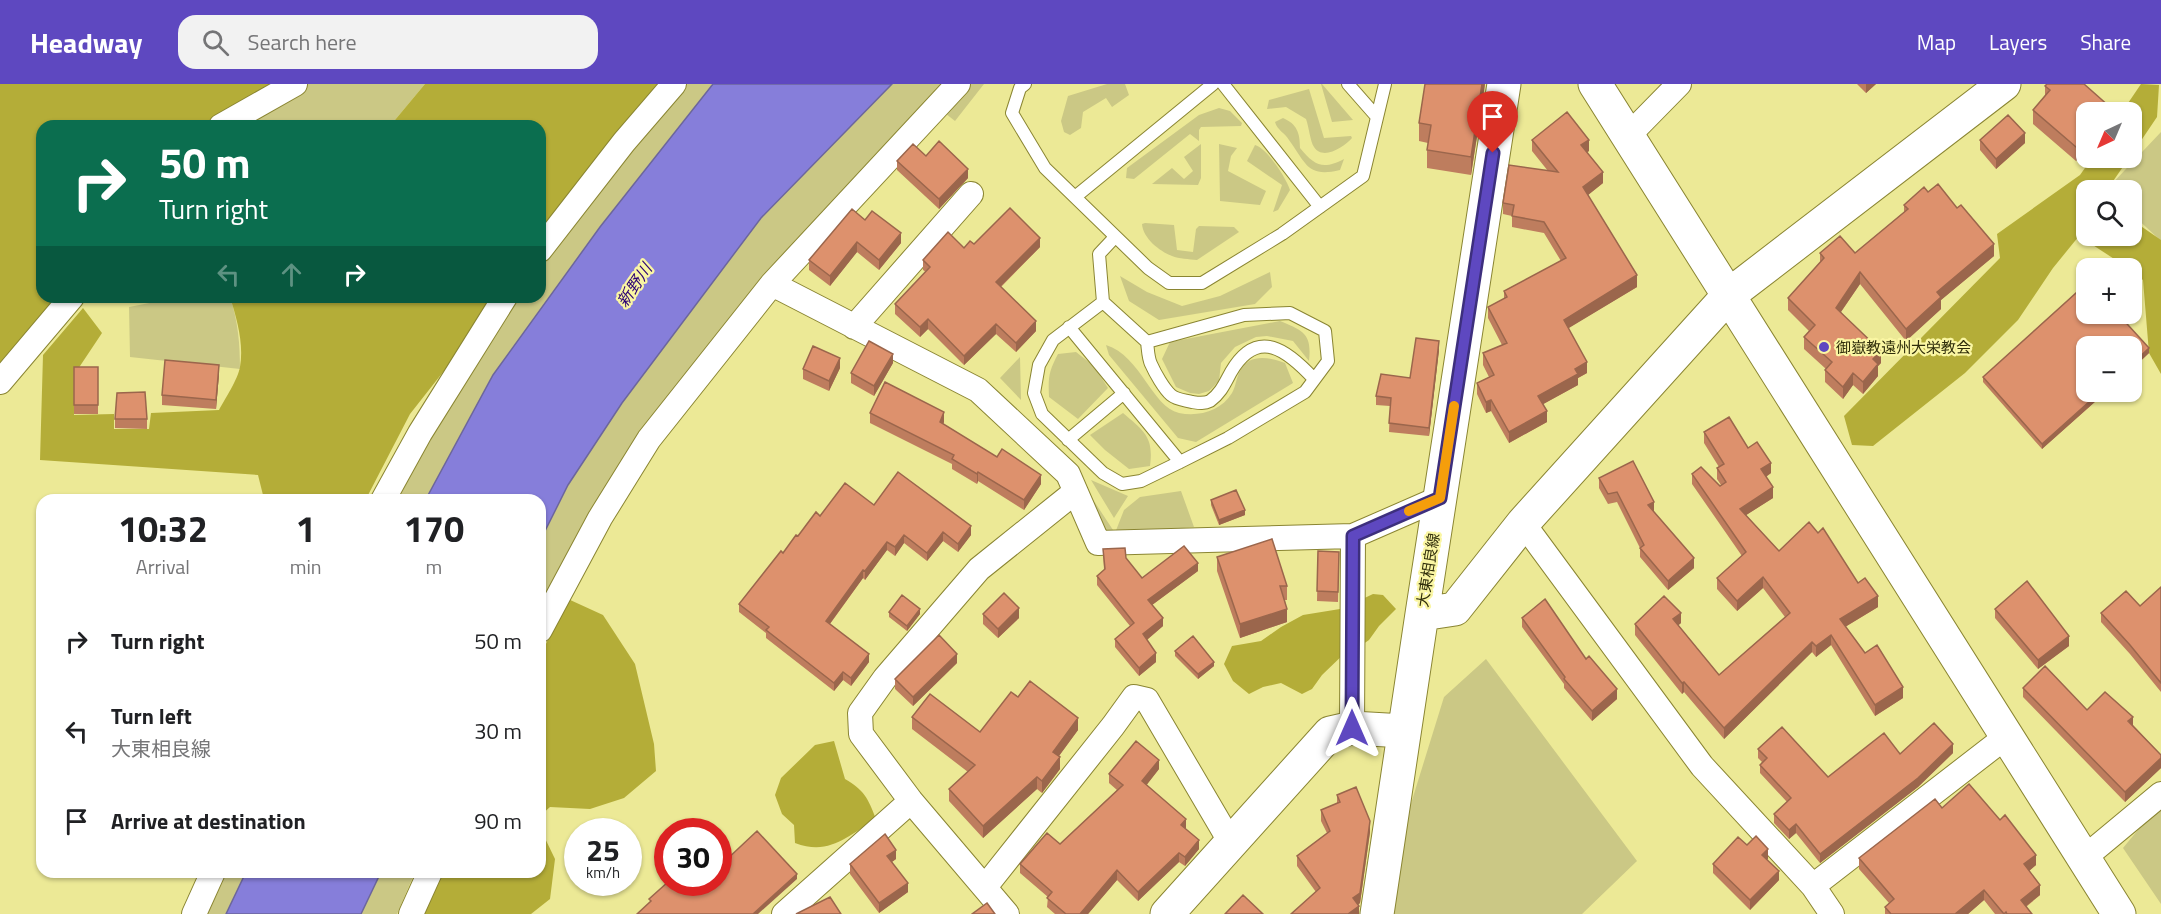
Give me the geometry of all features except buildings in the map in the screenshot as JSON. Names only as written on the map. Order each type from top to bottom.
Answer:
[{"type":"street","points":[[233,120],[295,84]]},
{"type":"street","points":[[546,242],[624,142],[674,84]]},
{"type":"street","points":[[546,619],[600,518],[649,440],[772,284],[958,84]]},
{"type":"street","name":"大東相良線","points":[[1377,914],[1504,84]]},
{"type":"street","points":[[1595,84],[2119,914]]},
{"type":"street","points":[[1628,137],[1679,84]]},
{"type":"street","points":[[1422,614],[1455,609],[1523,523],[1730,295],[2004,84]]},
{"type":"street","points":[[854,327],[970,194]]},
{"type":"street","points":[[772,284],[978,390],[1068,474],[1098,543],[1353,536],[1440,498]]},
{"type":"street","points":[[0,382],[67,303]]},
{"type":"street","points":[[386,494],[420,433],[501,303]]},
{"type":"street","points":[[1007,914],[911,801],[861,734],[860,713],[885,678],[979,568],[1075,492]]},
{"type":"street","points":[[1523,523],[1702,766],[1814,886],[1832,914]]},
{"type":"street","points":[[1352,728],[1353,536]]},
{"type":"street","points":[[985,888],[1134,697],[1147,700],[1231,843]]},
{"type":"street","points":[[1167,914],[1330,733],[1352,728],[1404,731]]},
{"type":"street","points":[[1814,886],[2007,736]]},
{"type":"street","points":[[2084,858],[2161,794]]},
{"type":"street","points":[[784,914],[911,801]]},
{"type":"street","points":[[194,914],[210,878]]},
{"type":"street","points":[[411,914],[427,878]]},
{"type":"lane","points":[[1024,84],[1020,88],[1012,113],[1045,168],[1148,268],[1169,283],[1202,283],[1282,234],[1363,176],[1385,84]]},
{"type":"lane","points":[[1075,197],[1213,84]]},
{"type":"lane","points":[[1223,84],[1320,207]]},
{"type":"lane","points":[[1348,84],[1377,117]]},
{"type":"lane","points":[[1115,237],[1099,254],[1103,303],[1148,342],[1151,363],[1169,394],[1178,399],[1203,404],[1209,401],[1224,387],[1231,372],[1243,356],[1261,346],[1275,348],[1295,358],[1314,379]]},
{"type":"lane","points":[[1103,303],[1053,340],[1039,365],[1034,393],[1042,414],[1102,473],[1122,484],[1141,481],[1228,438],[1305,392],[1328,362],[1325,331],[1290,313],[1244,315],[1148,342]]},
{"type":"lane","points":[[1069,327],[1180,462]]},
{"type":"lane","points":[[1068,440],[1124,393]]},
{"type":"shaded area","points":[[0,84],[290,84],[237,120],[36,120],[36,303],[64,303],[0,374]]},
{"type":"shaded area","points":[[299,84],[425,84],[395,120],[236,120]]},
{"type":"shaded area","points":[[425,84],[681,84],[546,242],[546,120],[395,120]]},
{"type":"shaded area","points":[[682,84],[956,84],[649,439],[546,612],[546,494],[391,494],[502,303],[546,303],[546,247]]},
{"type":"shaded area","points":[[964,84],[984,84],[955,121],[941,110]]},
{"type":"shaded area","points":[[1107,84],[1125,84],[1129,95],[1112,107],[1106,98],[1083,112],[1081,128],[1070,135],[1064,132],[1061,121],[1068,96]]},
{"type":"shaded area","points":[[1322,84],[1353,120],[1332,122]]},
{"type":"shaded area","points":[[2141,84],[2159,85],[2157,117],[2142,139],[2142,102],[2129,102]]},
{"type":"shaded area","points":[[1309,89],[1324,138],[1351,136],[1352,138],[1328,153],[1318,151],[1314,147],[1306,119],[1286,107],[1267,109],[1269,100]]},
{"type":"shaded area","points":[[1219,108],[1230,111],[1242,123],[1241,126],[1201,127],[1199,141],[1190,134],[1134,179],[1126,178],[1127,168],[1199,115]]},
{"type":"shaded area","points":[[1283,118],[1295,126],[1300,148],[1310,159],[1325,165],[1344,159],[1340,170],[1320,172],[1308,167],[1276,125],[1275,122]]},
{"type":"shaded area","points":[[2161,132],[2161,241],[2142,223],[2142,180],[2115,180],[2127,168],[2142,168],[2142,152]]},
{"type":"shaded area","points":[[1201,144],[1201,178],[1198,185],[1152,184],[1172,168],[1184,179],[1193,171],[1184,157]]},
{"type":"shaded area","points":[[1219,144],[1237,148],[1231,156],[1228,171],[1266,191],[1260,205],[1220,201]]},
{"type":"shaded area","points":[[1255,145],[1270,157],[1285,178],[1290,190],[1278,210],[1273,212],[1282,185],[1247,161]]},
{"type":"shaded area","points":[[2085,168],[2122,168],[2114,180],[2076,180],[2076,240],[2053,268],[2018,320],[1965,373],[1873,446],[1852,445],[1844,416],[2000,258],[1997,234],[2080,175]]},
{"type":"shaded area","points":[[1142,224],[1174,225],[1177,250],[1193,252],[1196,229],[1199,226],[1234,227],[1239,232],[1197,260],[1178,258],[1162,251],[1145,234]]},
{"type":"shaded area","points":[[2142,227],[2161,240],[2161,374],[2149,353],[2142,258],[2113,258],[2094,246],[2142,246]]},
{"type":"shaded area","points":[[1270,272],[1272,287],[1255,304],[1159,320],[1129,301],[1120,276],[1147,292],[1182,306],[1220,296]]},
{"type":"shaded area","points":[[149,303],[232,303],[238,333],[240,369],[130,357],[129,307]]},
{"type":"shaded area","points":[[232,303],[497,303],[410,414],[369,494],[263,494],[258,475],[40,460],[43,355],[83,308],[102,333],[74,375],[74,415],[114,414],[114,429],[149,429],[151,413],[219,410],[240,367],[241,349]]},
{"type":"shaded area","points":[[1280,321],[1305,335],[1309,345],[1309,361],[1293,341],[1267,336],[1256,337],[1235,347],[1221,363],[1219,381],[1209,391],[1199,394],[1176,387],[1162,359],[1170,342]]},
{"type":"shaded area","points":[[1106,345],[1128,359],[1161,401],[1179,413],[1202,413],[1222,404],[1232,393],[1244,365],[1254,359],[1266,358],[1285,363],[1293,383],[1196,442],[1178,438],[1109,355]]},
{"type":"shaded area","points":[[1076,352],[1094,366],[1108,388],[1078,419],[1049,397],[1050,374],[1058,354]]},
{"type":"shaded area","points":[[1020,357],[1021,400],[1000,378]]},
{"type":"shaded area","points":[[987,383],[1061,451],[1115,533],[1124,510],[1140,497],[1181,491],[1194,527],[1095,536],[1068,474]]},
{"type":"shaded area","points":[[1123,413],[1146,435],[1150,448],[1150,466],[1129,469],[1090,435]]},
{"type":"shaded area","points":[[1091,480],[1128,496],[1114,518]]},
{"type":"shaded area","points":[[1373,594],[1383,595],[1396,609],[1369,640],[1359,647],[1354,603]]},
{"type":"shaded area","points":[[568,599],[603,615],[635,664],[654,744],[656,771],[624,798],[590,809],[550,807],[546,811],[546,644]]},
{"type":"shaded area","points":[[1340,609],[1349,649],[1322,675],[1312,689],[1302,694],[1281,683],[1263,687],[1249,694],[1233,681],[1224,664],[1232,646],[1261,641],[1303,615]]},
{"type":"shaded area","points":[[1486,659],[1637,861],[1582,914],[1391,914],[1409,810],[1444,697]]},
{"type":"shaded area","points":[[834,741],[845,779],[865,795],[876,819],[828,846],[807,846],[795,843],[794,825],[782,814],[775,795],[781,778],[815,745]]},
{"type":"shaded area","points":[[2161,802],[2161,904],[2123,848]]},
{"type":"shaded area","points":[[546,840],[555,859],[550,899],[531,914],[414,914],[432,878],[546,878]]},
{"type":"shaded area","points":[[221,878],[412,878],[397,914],[206,914]]},
{"type":"water","name":"新野川","points":[[713,84],[892,84],[761,218],[622,403],[568,485],[546,529],[546,494],[429,494],[493,375],[600,227]]},
{"type":"water","points":[[243,878],[378,878],[361,914],[226,914]]},
{"type":"slow traffic","points":[[1409,511],[1440,498],[1454,406]]},
{"type":"place","name":"御嶽教遠州大栄教会","points":[[1824,347]]},
{"type":"route","points":[[1352,728],[1353,536],[1440,498],[1493,153]]}]
